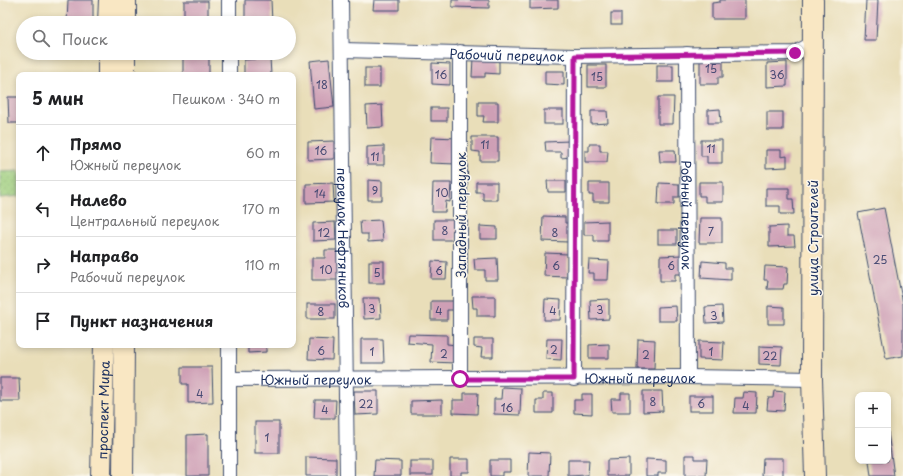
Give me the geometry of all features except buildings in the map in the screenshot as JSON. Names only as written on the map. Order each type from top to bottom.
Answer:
[{"type":"street","points":[[108,16],[109,0]]},
{"type":"street","points":[[126,0],[126,16]]},
{"type":"street","points":[[229,0],[229,16]]},
{"type":"street","name":"переулок Нефтяников","points":[[341,0],[343,50],[347,476]]},
{"type":"street","name":"улица Строителей","points":[[813,0],[812,379],[815,476]]},
{"type":"street","name":"Рабочий переулок","points":[[343,50],[575,56],[795,53],[812,44]]},
{"type":"street","name":"Западный переулок","points":[[460,52],[460,379]]},
{"type":"street","name":"Ровный переулок","points":[[687,54],[688,377]]},
{"type":"street","points":[[574,379],[575,56]]},
{"type":"street","points":[[108,60],[108,72]]},
{"type":"street","points":[[125,60],[125,72]]},
{"type":"street","points":[[229,60],[229,72]]},
{"type":"street","name":"проспект Мира","points":[[101,476],[104,348]]},
{"type":"street","name":"проспект Мира","points":[[123,476],[124,348]]},
{"type":"street","points":[[229,348],[229,476]]},
{"type":"street","name":"Южный переулок","points":[[229,379],[346,380],[688,377],[812,379]]},
{"type":"green space","points":[[16,171],[16,196],[0,198],[0,172]]},
{"type":"route","points":[[460,379],[574,379],[575,56],[795,53]]}]
